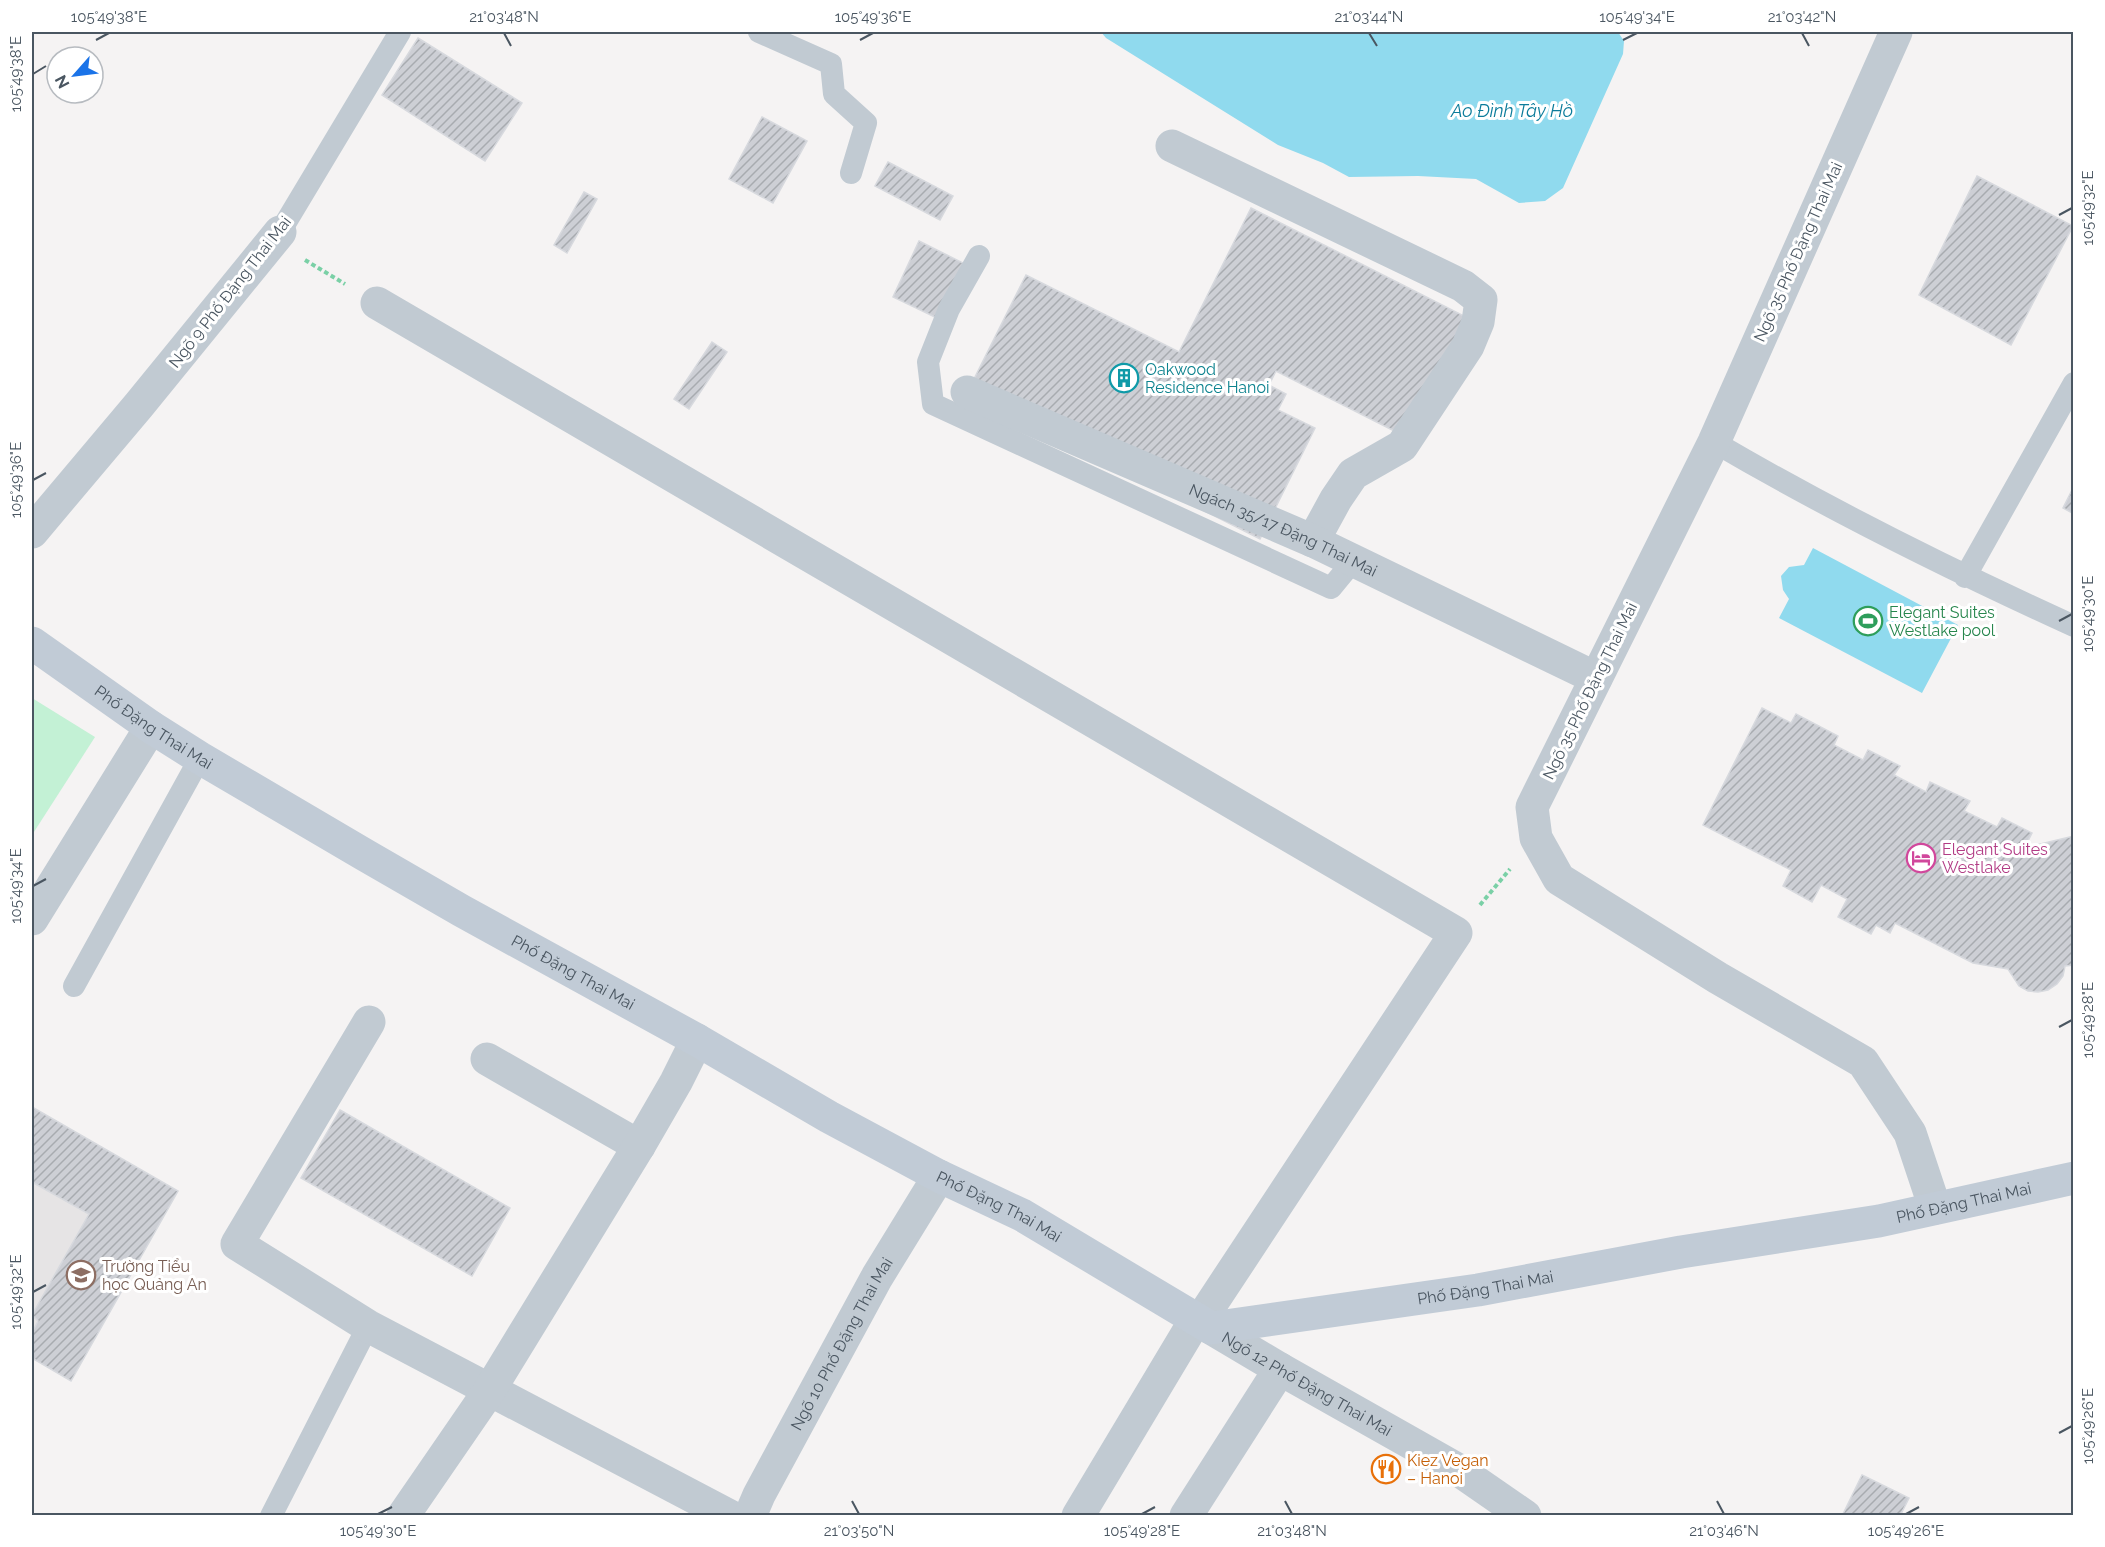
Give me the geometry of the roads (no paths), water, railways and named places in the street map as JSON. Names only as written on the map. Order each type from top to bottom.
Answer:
[{"type":"street","name":"Ngõ 35 Phố Đặng Thai Mai","points":[[1896,32],[1714,441],[1532,807],[1536,838],[1559,879],[1718,978],[1863,1062],[1910,1133],[1935,1208]]},
{"type":"street","points":[[1172,146],[1463,286],[1481,300],[1478,322],[1468,346],[1402,446],[1353,474],[1313,541]]},
{"type":"street","name":"Ngõ 9 Phố Đặng Thai Mai","points":[[32,532],[277,237]]},
{"type":"street","points":[[376,303],[1456,933],[1077,1515]]},
{"type":"street","name":"Ngách 35/17 Đặng Thai Mai","points":[[967,392],[1313,541],[1596,678]]},
{"type":"street","name":"Phố Đặng Thai Mai","points":[[32,643],[151,727],[200,758],[462,910],[697,1040],[829,1117],[939,1176],[1022,1215],[1202,1323],[1478,1290],[1681,1252],[1879,1221],[2073,1178]]},
{"type":"street","points":[[32,919],[151,727]]},
{"type":"street","points":[[369,1022],[237,1244],[369,1326],[489,1391],[730,1515]]},
{"type":"street","points":[[403,1515],[489,1391],[639,1146],[697,1040]]},
{"type":"street","points":[[487,1059],[639,1146]]},
{"type":"street","name":"Ngõ 10 Phố Đặng Thai Mai","points":[[750,1515],[877,1277],[939,1176]]},
{"type":"street","name":"Ngõ 12 Phố Đặng Thai Mai","points":[[1202,1323],[1280,1370],[1457,1469],[1525,1515]]},
{"type":"street","points":[[1186,1515],[1280,1370]]},
{"type":"lane","name":"Ngõ 9 Phố Đặng Thai Mai","points":[[277,237],[400,32]]},
{"type":"lane","points":[[759,32],[831,64],[834,94],[866,123],[851,173]]},
{"type":"lane","points":[[979,256],[949,309],[928,362],[933,404],[1331,588],[1354,560]]},
{"type":"lane","points":[[1965,577],[2073,383]]},
{"type":"lane","points":[[1714,441],[1776,478],[1965,577],[2073,626]]},
{"type":"lane","points":[[74,986],[200,758]]},
{"type":"lane","points":[[271,1515],[369,1326]]},
{"type":"water","name":"Ao Đình Tây Hồ","points":[[1101,32],[1618,32],[1624,41],[1623,54],[1563,188],[1545,201],[1519,203],[1476,179],[1418,176],[1349,177],[1323,163],[1278,145],[1106,38]]},
{"type":"water","name":"Elegant Suites Westlake pool","points":[[1813,548],[1958,625],[1922,693],[1779,618],[1789,599],[1783,590],[1781,576],[1789,567],[1804,565]]},
{"type":"place","name":"Oakwood Residence Hanoi","points":[[1124,378]]},
{"type":"place","name":"Elegant Suites Westlake pool","points":[[1868,621]]},
{"type":"place","name":"Elegant Suites Westlake","points":[[1921,858]]},
{"type":"place","name":"Trường Tiểu học Quảng An","points":[[81,1275]]},
{"type":"place","name":"Kiez Vegan – Hanoi","points":[[1386,1469]]}]
